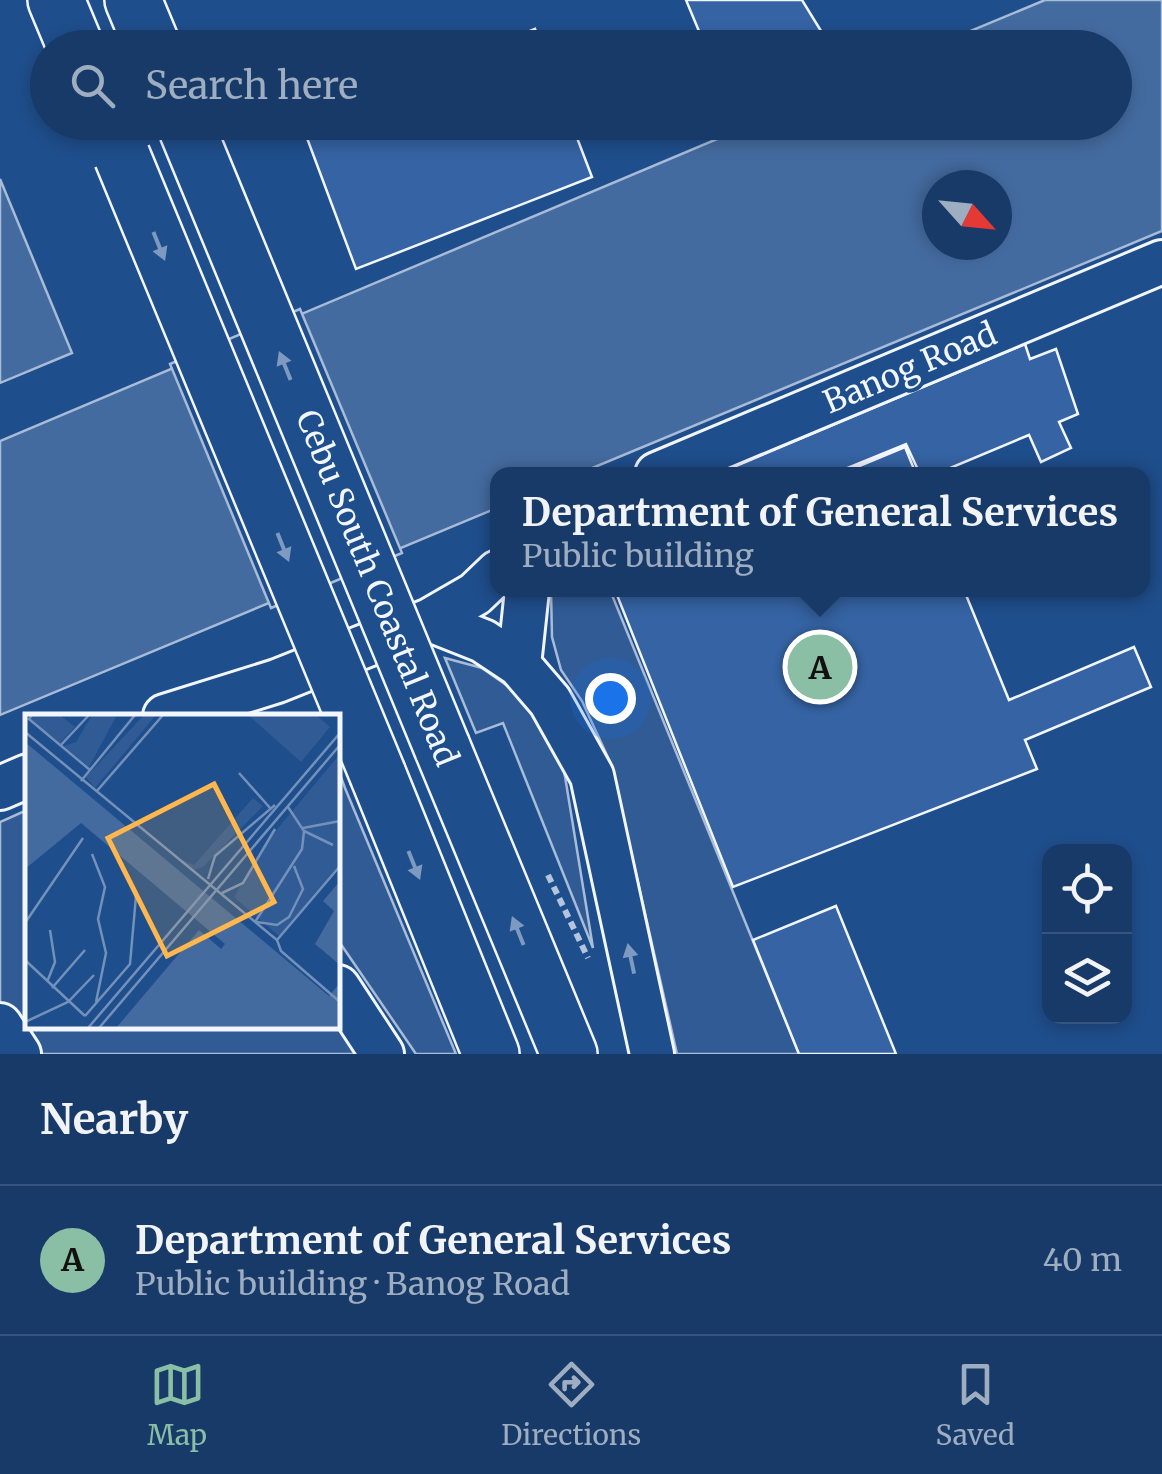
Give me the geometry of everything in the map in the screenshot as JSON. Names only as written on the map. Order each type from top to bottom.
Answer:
[{"type":"highway","points":[[56,0],[68,30]]},
{"type":"highway","points":[[133,0],[146,30]]},
{"type":"highway","points":[[115,140],[491,1054]]},
{"type":"highway","name":"Cebu South Coastal Road","points":[[191,140],[569,1054]]},
{"type":"street","name":"Banog Road","points":[[674,467],[1162,262]]},
{"type":"street","points":[[183,714],[269,699],[430,620],[475,594],[490,580]]},
{"type":"street","points":[[519,665],[527,597]]},
{"type":"street","points":[[430,620],[483,640],[519,665],[550,700],[592,776],[652,1054]]},
{"type":"street","points":[[0,788],[25,777]]},
{"type":"street","points":[[340,990],[382,1054]]},
{"type":"street","points":[[0,1026],[19,1054]]},
{"type":"shaded area","points":[[1045,0],[1162,0],[1162,231],[595,467],[490,467],[490,511],[0,715],[0,441],[715,140],[1132,140],[1132,30],[973,30]]},
{"type":"shaded area","points":[[0,179],[72,353],[0,383]]},
{"type":"shaded area","points":[[551,597],[613,597],[799,1054],[677,1054],[611,764],[582,701],[561,670],[552,637]]},
{"type":"shaded area","points":[[445,658],[482,668],[526,699],[562,758],[593,948],[503,723],[476,733]]},
{"type":"shaded area","points":[[340,774],[456,1054],[416,1054],[340,943]]},
{"type":"shaded area","points":[[25,811],[25,1029],[340,1028],[355,1054],[0,1054],[0,822]]},
{"type":"pier","points":[[300,309],[402,553],[271,608],[170,364]]},
{"type":"building","points":[[686,0],[802,0],[820,30],[698,30]]},
{"type":"building","points":[[308,140],[578,140],[592,177],[356,269]]},
{"type":"building","points":[[1025,344],[1030,359],[1056,349],[1078,414],[1059,422],[1071,448],[1041,462],[1029,435],[953,467],[917,467],[906,444],[850,467],[733,467]]},
{"type":"building","points":[[905,447],[913,467],[857,467]]},
{"type":"building","points":[[618,597],[967,597],[1009,700],[1134,647],[1151,687],[1025,740],[1037,769],[733,887]]},
{"type":"building","points":[[836,906],[896,1054],[799,1054],[753,940]]},
{"type":"place","name":"Department of General Services","points":[[820,667]]}]
